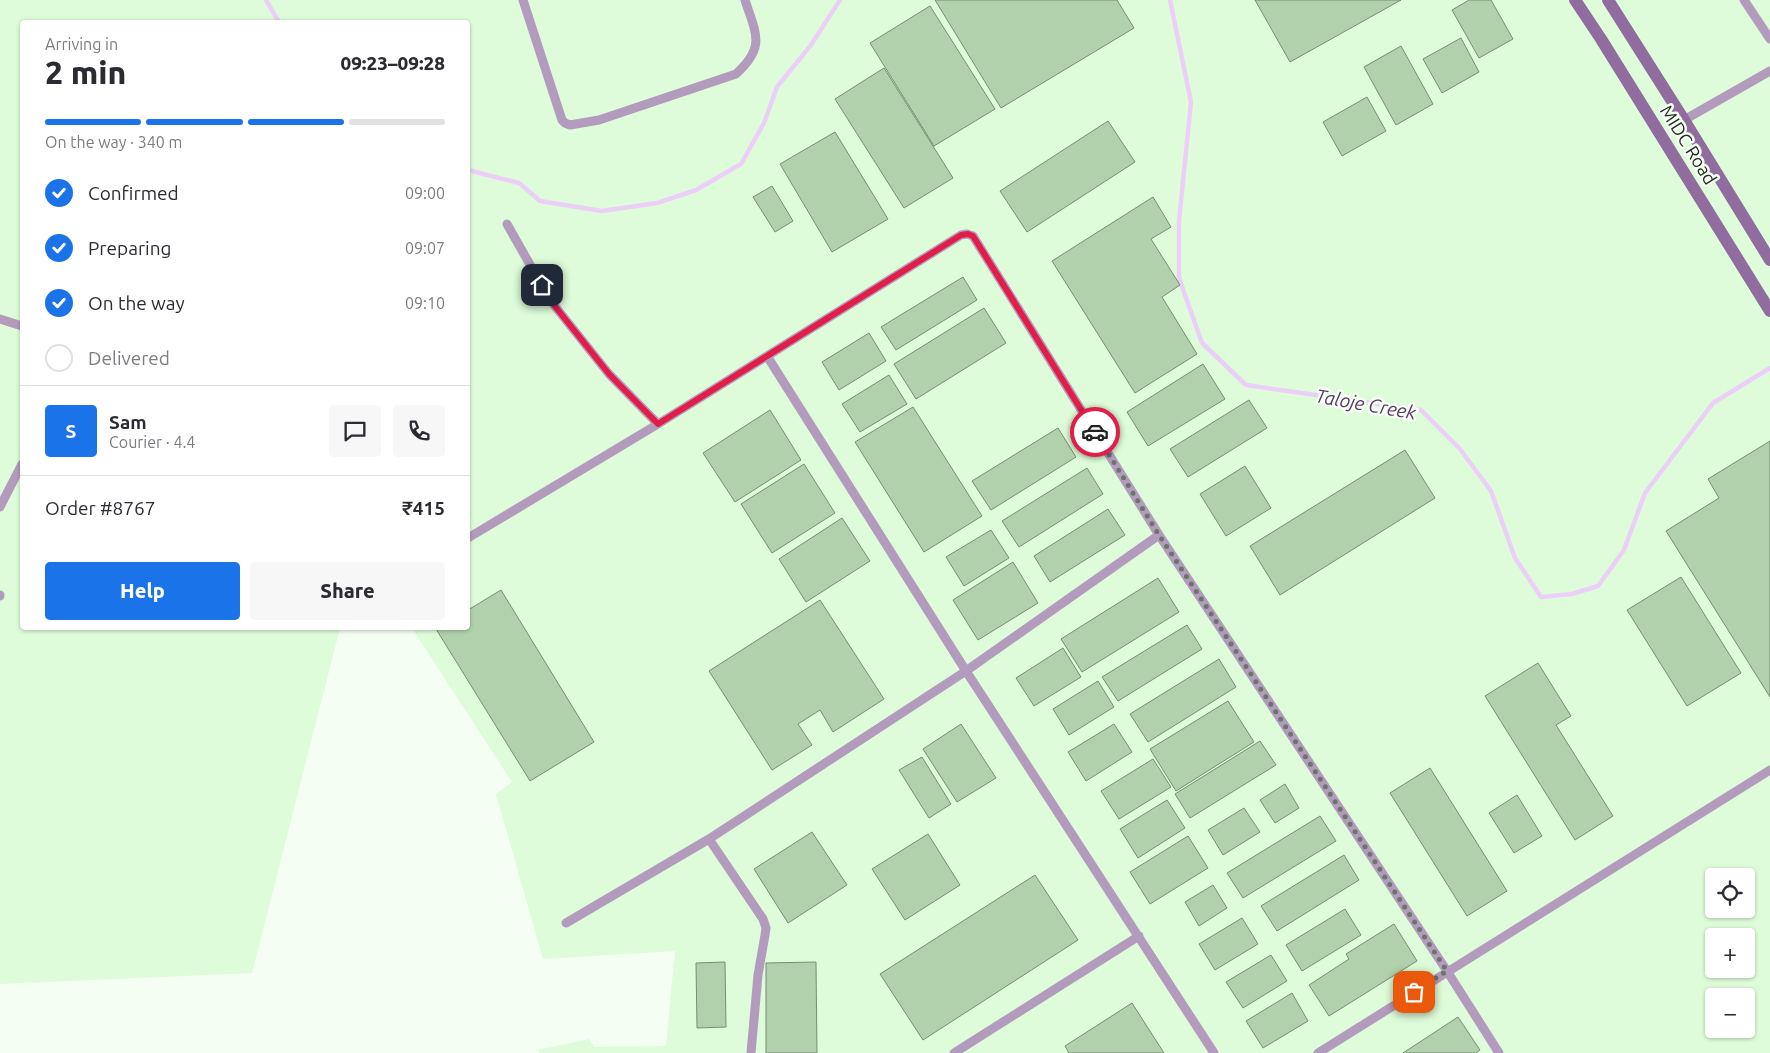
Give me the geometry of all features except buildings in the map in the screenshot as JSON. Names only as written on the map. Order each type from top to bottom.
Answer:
[{"type":"main road","name":"MIDC Road","points":[[1575,0],[1770,310]]},
{"type":"main road","name":"MIDC Road","points":[[1608,0],[1770,260]]},
{"type":"lane","points":[[523,0],[562,120],[570,125],[599,120],[736,74],[748,64],[754,53],[757,36],[745,0]]},
{"type":"lane","points":[[1744,0],[1770,39]]},
{"type":"lane","points":[[1684,120],[1770,71]]},
{"type":"lane","points":[[507,224],[550,300],[609,374],[658,424]]},
{"type":"lane","points":[[470,537],[658,424],[961,235],[968,234],[973,236],[1159,535],[1447,971],[1499,1053]]},
{"type":"lane","points":[[0,319],[20,325]]},
{"type":"lane","points":[[767,356],[966,671],[1214,1053]]},
{"type":"lane","points":[[0,506],[18,484]]},
{"type":"lane","points":[[566,923],[708,839],[966,671],[1159,535]]},
{"type":"lane","points":[[1318,1053],[1770,770]]},
{"type":"lane","points":[[708,839],[763,919],[766,928],[758,975],[751,1053]]},
{"type":"lane","points":[[954,1053],[1139,936]]},
{"type":"shaded area","points":[[0,0],[1770,0],[1770,1053],[539,1053],[538,1050],[589,1039],[594,1047],[666,1046],[675,951],[543,959],[496,794],[512,782],[413,630],[470,630],[470,20],[20,20],[20,630],[339,630],[252,973],[0,984]]},
{"type":"waterway","name":"Taloje Creek","points":[[266,0],[278,20]]},
{"type":"waterway","name":"Taloje Creek","points":[[470,171],[519,183],[540,201],[602,211],[657,203],[696,190],[741,164],[764,123],[777,87],[811,45],[840,0]]},
{"type":"waterway","name":"Taloje Creek","points":[[1170,0],[1191,102],[1179,221],[1179,278],[1202,343],[1246,385],[1421,410],[1460,449],[1491,491],[1515,558],[1541,597],[1572,594],[1598,586],[1624,550],[1645,493],[1713,403],[1770,368]]},
{"type":"way so far","points":[[1095,432],[1159,535],[1447,971],[1414,992]]},
{"type":"route","points":[[542,285],[550,300],[609,374],[658,424],[961,235],[968,234],[973,236],[1095,432]]}]
